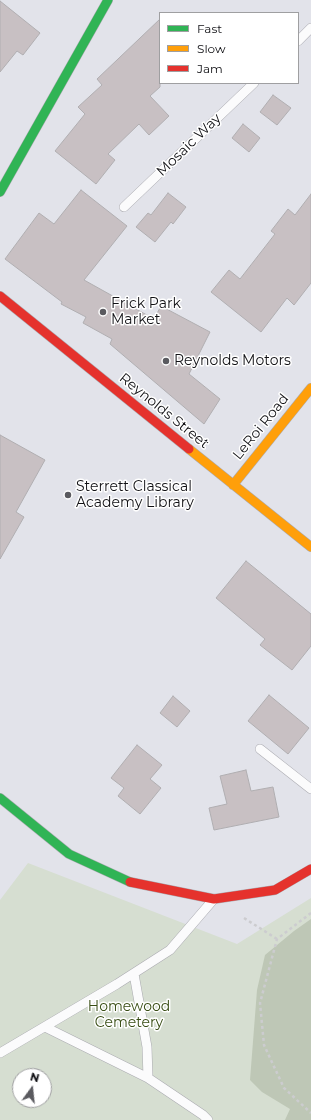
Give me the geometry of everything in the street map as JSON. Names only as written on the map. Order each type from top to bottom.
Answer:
[{"type":"street","points":[[0,192],[108,0]]},
{"type":"street","name":"Reynolds Street","points":[[0,296],[311,547]]},
{"type":"street","name":"LeRoi Road","points":[[233,485],[311,388]]},
{"type":"street","points":[[0,798],[69,854],[126,881],[214,899],[274,890],[311,869]]},
{"type":"lane","points":[[299,39],[311,28]]},
{"type":"lane","name":"Mosaic Way","points":[[124,207],[253,84]]},
{"type":"lane","points":[[260,749],[311,789]]},
{"type":"lane","points":[[0,1053],[134,974],[170,950],[214,899]]},
{"type":"lane","points":[[134,974],[147,1046],[148,1078]]},
{"type":"lane","points":[[45,1027],[148,1078],[203,1115],[208,1120]]},
{"type":"path","points":[[311,913],[277,939],[260,1003],[264,1045],[284,1088],[311,1113]]},
{"type":"green space","name":"Homewood Cemetery","points":[[28,863],[237,944],[311,898],[311,1120],[0,1120],[0,900]]},
{"type":"green space","points":[[311,919],[311,1120],[285,1120],[290,1109],[262,1092],[250,1080],[257,990],[265,955]]},
{"type":"building","points":[[0,1],[40,33],[23,55],[17,51],[0,72]]},
{"type":"building","points":[[159,20],[160,87],[150,96],[169,116],[149,135],[139,124],[108,154],[115,160],[96,184],[55,151],[85,114],[78,107],[102,85],[97,79]]},
{"type":"building","points":[[273,95],[291,108],[277,125],[260,112]]},
{"type":"building","points":[[243,124],[260,138],[249,152],[232,138]]},
{"type":"building","points":[[81,190],[127,226],[84,280],[154,319],[161,306],[210,332],[189,374],[220,399],[204,424],[110,344],[112,339],[83,323],[86,317],[61,304],[62,302],[5,259],[39,213],[54,224]]},
{"type":"building","points":[[168,193],[186,207],[173,224],[171,222],[155,242],[136,227],[148,213],[151,215]]},
{"type":"building","points":[[311,194],[311,283],[294,305],[287,298],[261,332],[211,292],[229,270],[240,279],[275,234],[271,231],[288,209],[295,215]]},
{"type":"building","points":[[0,435],[45,460],[16,512],[24,517],[0,559]]},
{"type":"building","points":[[246,561],[311,614],[311,646],[292,670],[260,645],[265,639],[216,598]]},
{"type":"building","points":[[269,695],[309,728],[288,754],[248,721]]},
{"type":"building","points":[[173,696],[190,711],[177,727],[160,713]]},
{"type":"building","points":[[137,745],[162,765],[150,779],[161,788],[140,814],[118,796],[124,788],[111,778]]},
{"type":"building","points":[[246,770],[251,791],[273,787],[279,817],[214,830],[209,808],[227,804],[220,776]]},
{"type":"traffic: fast","points":[[0,192],[108,0]]},
{"type":"traffic: fast","points":[[0,798],[69,854],[130,882]]},
{"type":"traffic: slow","points":[[233,485],[311,388]]},
{"type":"traffic: slow","points":[[189,449],[311,547]]},
{"type":"traffic: jam","points":[[0,296],[189,449]]},
{"type":"traffic: jam","points":[[130,882],[214,899],[275,890],[311,869]]},
{"type":"place","name":"Frick Park Market","points":[[103,312]]},
{"type":"place","name":"Reynolds Motors","points":[[166,361]]},
{"type":"place","name":"Sterrett Classical Academy Library","points":[[68,495]]}]
